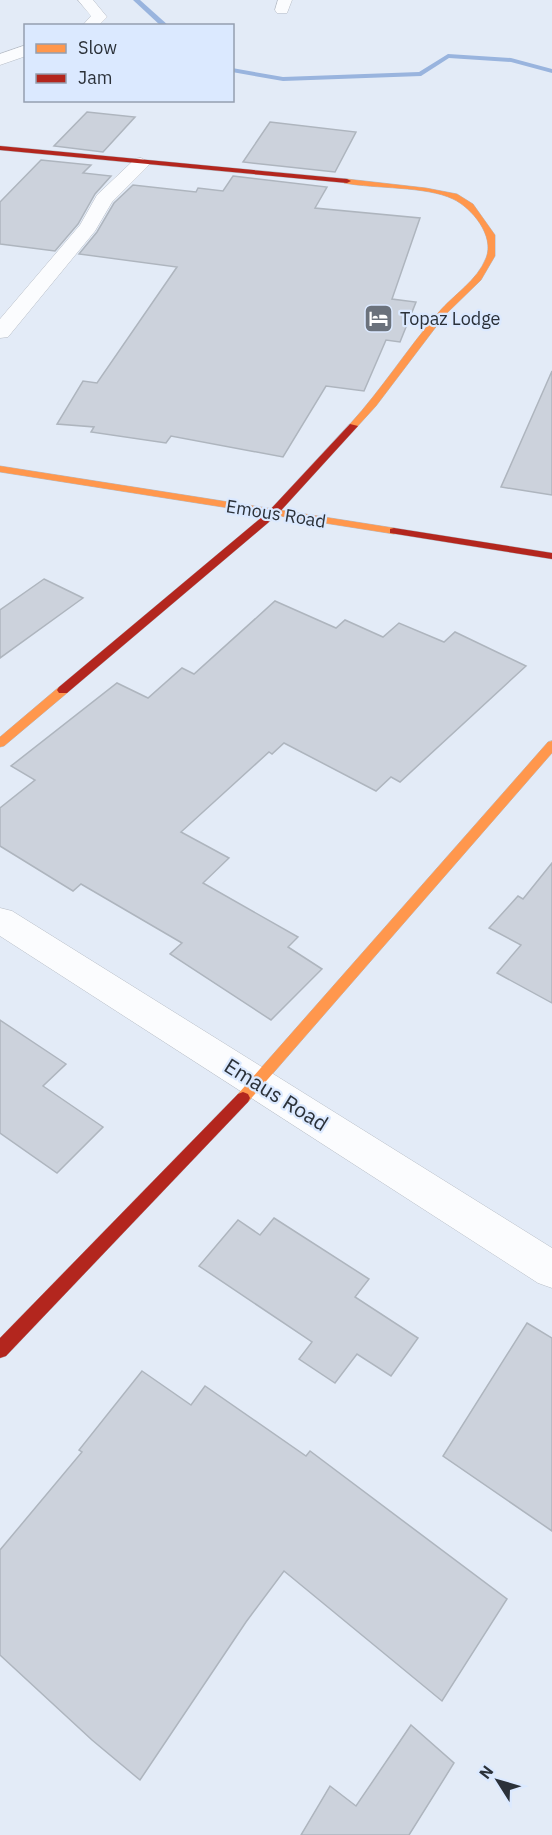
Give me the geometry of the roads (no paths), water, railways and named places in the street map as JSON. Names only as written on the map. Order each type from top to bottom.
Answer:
[{"type":"street","points":[[85,0],[98,12],[99,17],[91,24]]},
{"type":"street","points":[[0,60],[24,51]]},
{"type":"street","points":[[0,148],[141,163],[220,167],[436,192],[454,196],[470,206],[491,235],[491,256],[477,278],[442,313],[373,404],[272,514],[0,743]]},
{"type":"street","points":[[0,332],[88,227],[104,199],[141,163]]},
{"type":"street","name":"Emous Road","points":[[0,470],[552,556]]},
{"type":"street","points":[[0,1350],[258,1083],[552,745]]},
{"type":"street","name":"Emaus Road","points":[[0,920],[552,1270]]},
{"type":"waterway","points":[[136,0],[164,24]]},
{"type":"waterway","points":[[234,70],[283,79],[421,74],[448,56],[511,60],[552,71]]},
{"type":"place","name":"Topaz Lodge","points":[[379,319]]}]
